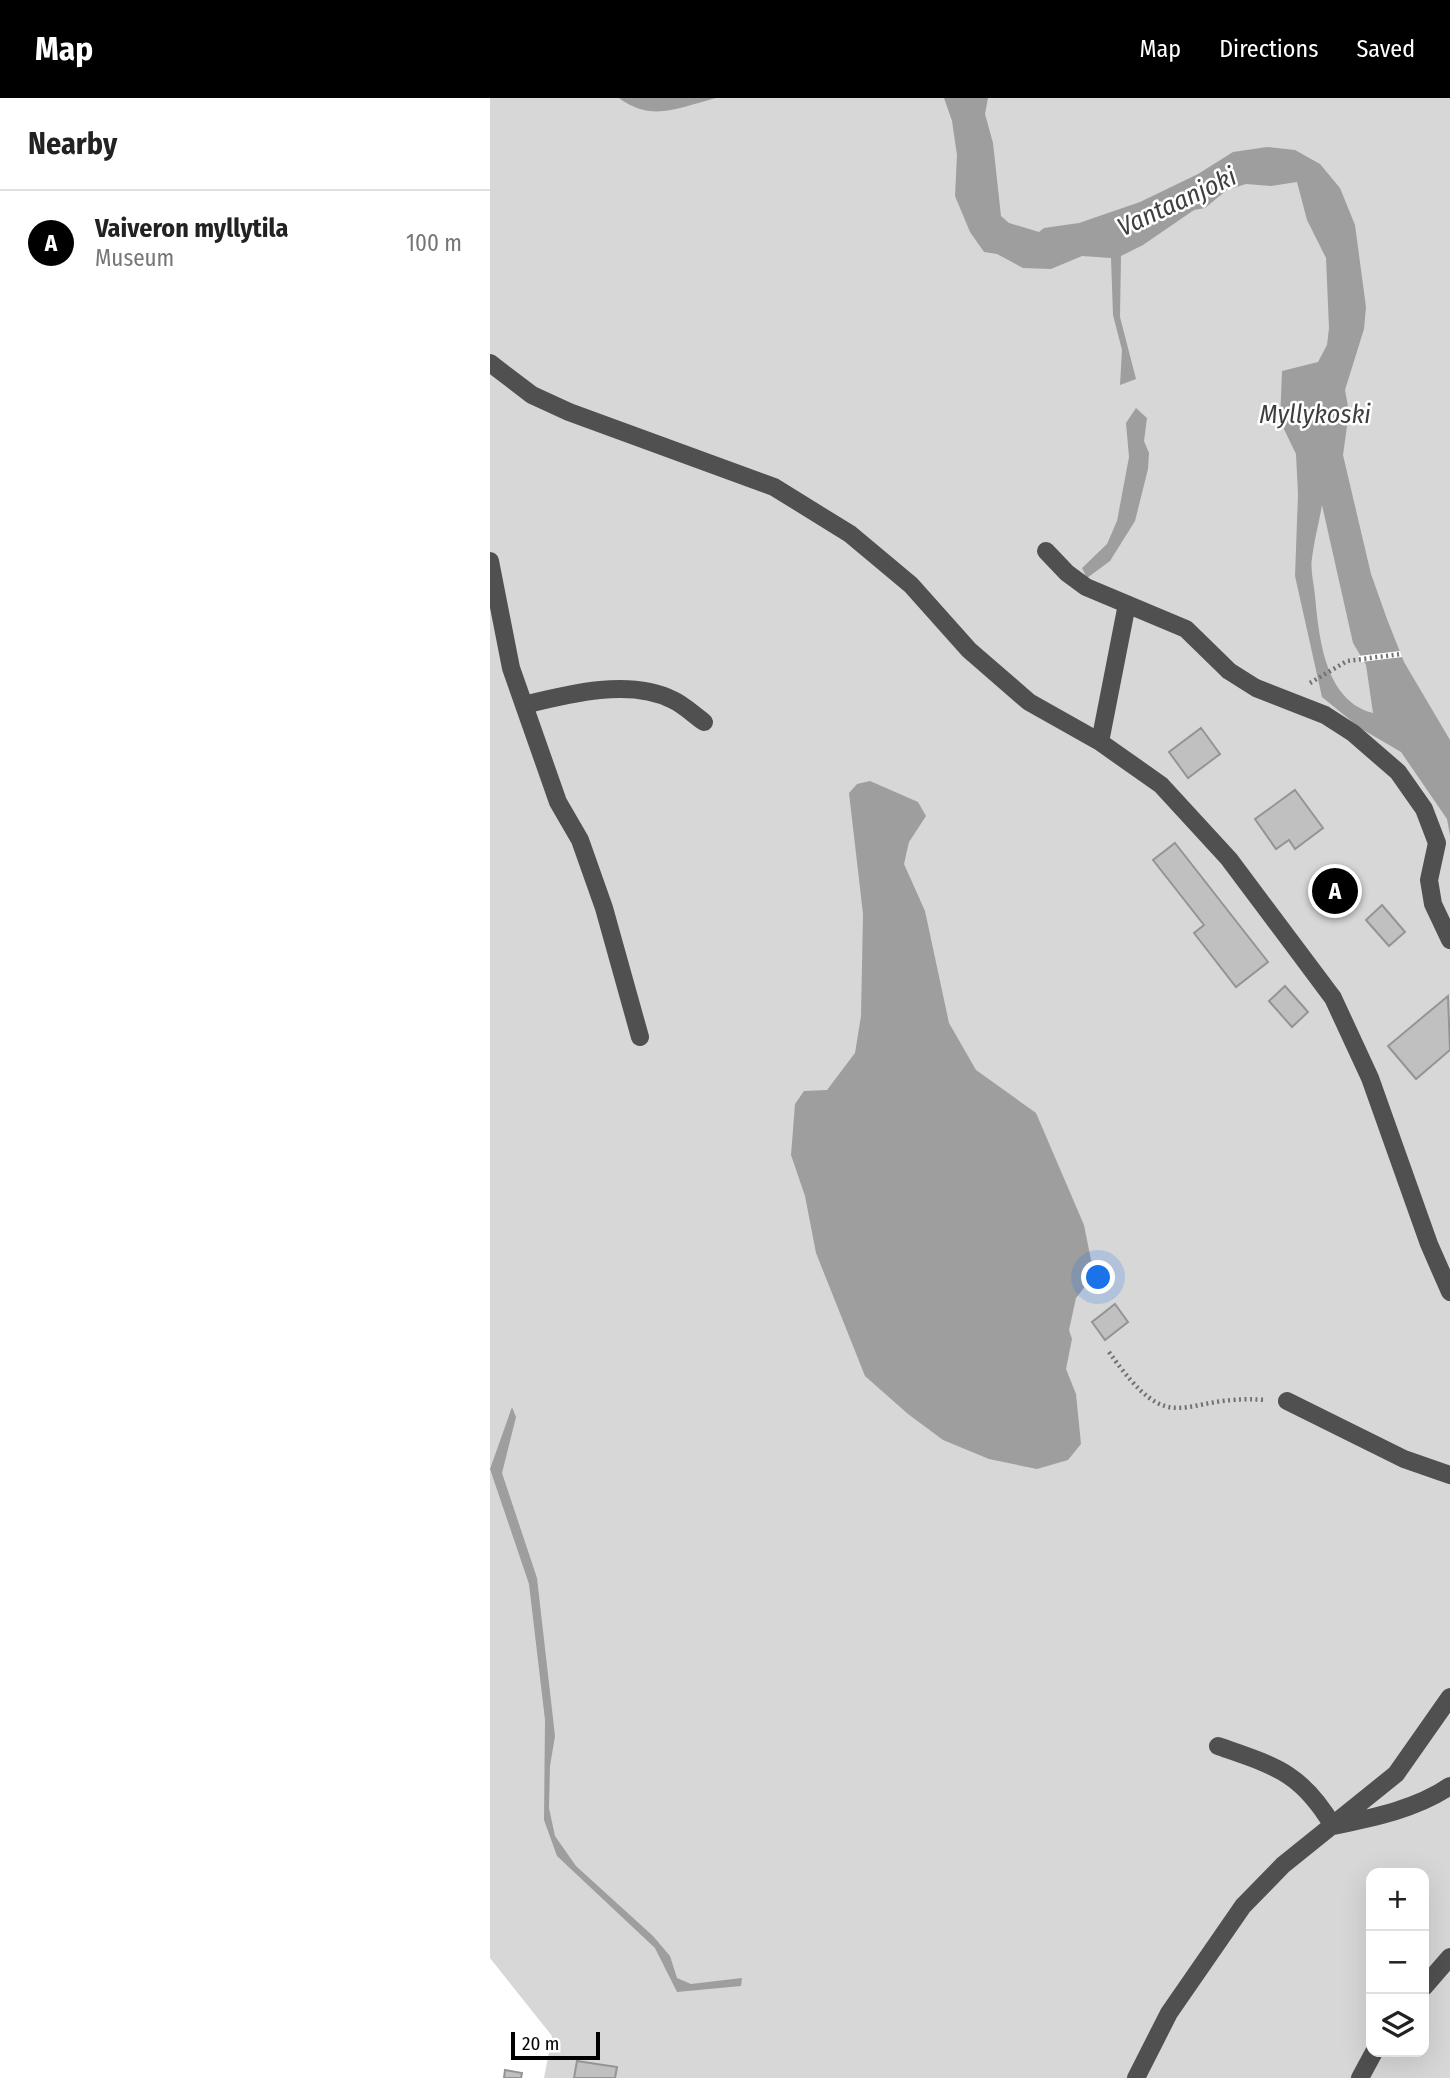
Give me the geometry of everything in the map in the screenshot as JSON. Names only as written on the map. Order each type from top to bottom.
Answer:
[{"type":"lane","points":[[490,363],[532,394],[569,412],[774,487],[839,527],[911,585],[969,650],[1028,702],[1100,741],[1161,785],[1229,859],[1333,998],[1370,1078],[1429,1244],[1450,1292]]},
{"type":"lane","points":[[1045,551],[1086,587],[1186,629],[1229,671],[1256,688],[1325,715],[1353,733],[1398,772],[1424,810],[1437,843],[1429,880],[1433,904],[1450,940]]},
{"type":"lane","points":[[490,561],[511,668],[558,802],[584,851],[604,908],[640,1037]]},
{"type":"lane","points":[[1100,741],[1127,604]]},
{"type":"lane","points":[[524,705],[595,691],[645,691],[673,700],[704,722]]},
{"type":"lane","points":[[1287,1401],[1404,1459],[1450,1475]]},
{"type":"lane","points":[[1136,2078],[1169,2013],[1243,1906],[1283,1865],[1396,1774],[1450,1697]]},
{"type":"lane","points":[[1218,1746],[1277,1766],[1300,1783],[1319,1803],[1333,1826]]},
{"type":"lane","points":[[1333,1826],[1384,1814],[1436,1796],[1450,1786]]},
{"type":"lane","points":[[1429,1981],[1450,1957]]},
{"type":"lane","points":[[1360,2078],[1371,2057]]},
{"type":"path","points":[[1300,689],[1354,659],[1401,654]]},
{"type":"path","points":[[1109,1352],[1133,1386],[1160,1406],[1181,1410],[1249,1398],[1287,1401]]},
{"type":"shaded area","points":[[490,98],[1450,98],[1450,2078],[544,2078],[552,2036],[490,1958]]},
{"type":"water","points":[[619,98],[716,98],[678,109],[655,111],[631,106]]},
{"type":"water","points":[[944,98],[988,98],[985,114],[993,143],[1001,216],[1009,223],[1039,232],[1044,228],[1079,223],[1140,202],[1198,174],[1233,152],[1267,147],[1295,150],[1320,164],[1340,188],[1355,225],[1366,307],[1364,329],[1345,390],[1349,412],[1343,455],[1371,574],[1387,619],[1404,662],[1450,740],[1450,835],[1447,819],[1401,752],[1360,728],[1322,697],[1295,576],[1298,494],[1296,454],[1280,421],[1282,371],[1318,362],[1327,345],[1329,328],[1326,258],[1307,220],[1297,182],[1271,186],[1246,184],[1227,190],[1205,208],[1194,210],[1143,245],[1121,256],[1120,317],[1136,379],[1120,385],[1122,350],[1113,315],[1111,258],[1082,256],[1051,269],[1023,268],[997,254],[984,252],[970,232],[955,196],[957,155],[952,121]],"holes":[[[1322,505],[1353,643],[1366,665],[1373,713],[1344,696],[1335,682],[1322,648],[1311,567]]]},
{"type":"water","points":[[1136,408],[1147,418],[1144,441],[1149,453],[1148,469],[1135,521],[1110,561],[1087,578],[1082,568],[1107,544],[1117,521],[1129,457],[1126,423]]},
{"type":"water","points":[[870,781],[918,802],[926,816],[909,842],[904,864],[925,911],[949,1023],[976,1070],[1036,1113],[1084,1225],[1094,1275],[1076,1298],[1069,1330],[1072,1339],[1066,1369],[1076,1394],[1081,1444],[1068,1460],[1037,1469],[989,1459],[943,1440],[908,1414],[865,1376],[816,1253],[805,1196],[791,1155],[795,1104],[804,1091],[827,1090],[855,1053],[861,1016],[863,914],[849,793],[857,784]]},
{"type":"water","points":[[512,1407],[516,1417],[502,1473],[537,1578],[555,1736],[550,1766],[549,1808],[555,1836],[576,1866],[653,1936],[670,1956],[677,1978],[691,1984],[742,1978],[741,1986],[677,1992],[655,1948],[557,1856],[544,1820],[545,1720],[529,1584],[490,1469]]},
{"type":"pier","points":[[1400,651],[1402,657],[1361,662],[1358,656]]},
{"type":"building","points":[[1201,728],[1220,754],[1188,778],[1169,752]]},
{"type":"building","points":[[1295,790],[1323,828],[1295,849],[1289,840],[1276,849],[1255,819]]},
{"type":"building","points":[[1175,843],[1268,962],[1236,987],[1194,933],[1204,925],[1153,860]]},
{"type":"building","points":[[1382,905],[1405,932],[1389,946],[1366,920]]},
{"type":"building","points":[[1285,986],[1308,1012],[1292,1027],[1269,1001]]},
{"type":"building","points":[[1448,996],[1450,1050],[1416,1079],[1388,1046]]},
{"type":"building","points":[[1115,1304],[1128,1322],[1105,1340],[1092,1322]]},
{"type":"building","points":[[577,2061],[617,2067],[615,2078],[574,2078]]},
{"type":"building","points":[[505,2070],[522,2073],[521,2078],[504,2078]]},
{"type":"place","name":"Vaiveron myllytila","points":[[1335,891]]},
{"type":"water label","name":"Vantaanjoki","points":[[1177,202]]},
{"type":"water label","name":"Myllykoski","points":[[1315,414]]}]
